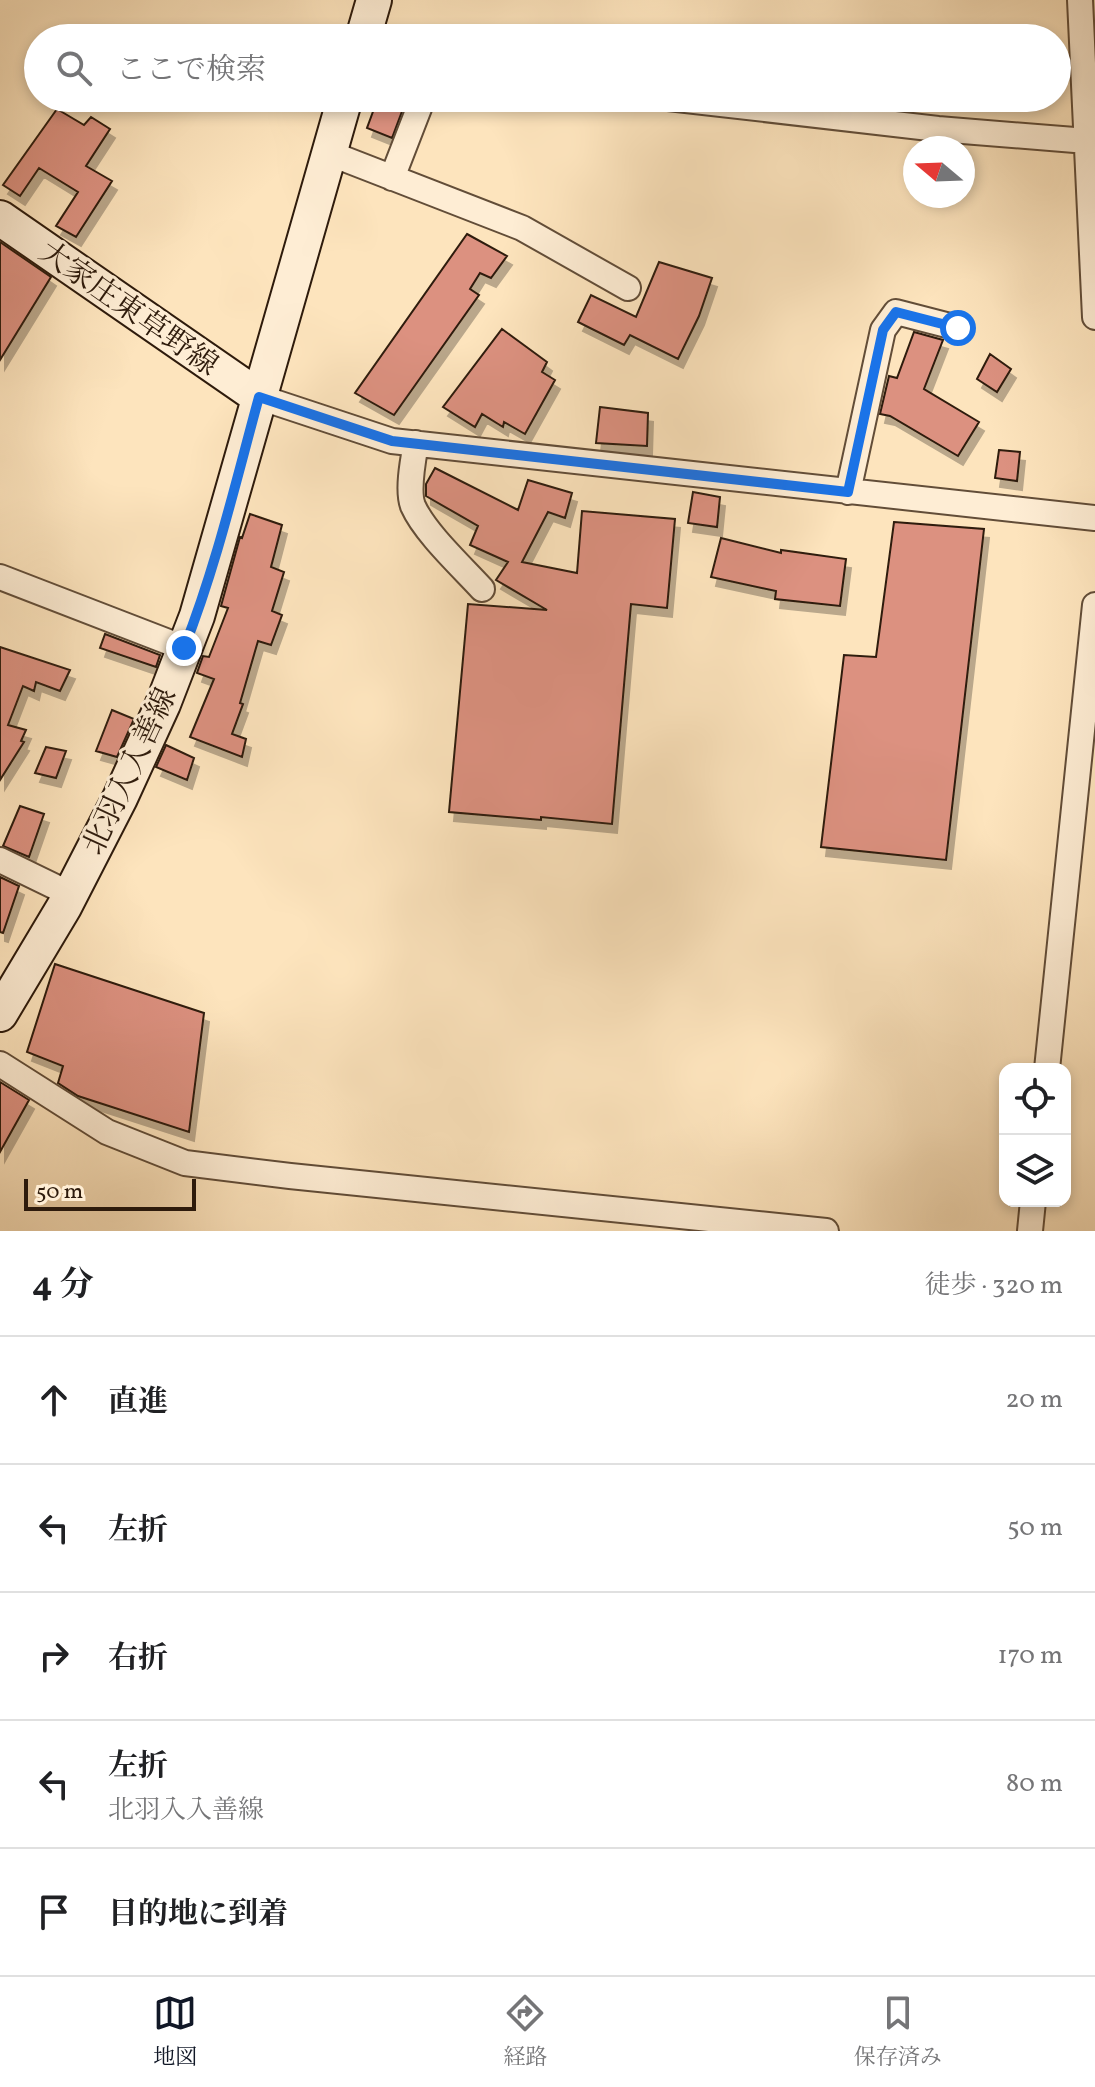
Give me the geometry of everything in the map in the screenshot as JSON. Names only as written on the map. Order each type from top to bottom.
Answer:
[{"type":"main road","points":[[367,24],[374,0]]},
{"type":"main road","name":"北羽入入善線","points":[[1,1012],[70,894],[120,798],[163,704],[197,616],[341,112]]},
{"type":"main road","name":"大家庄東草野線","points":[[0,218],[259,397]]},
{"type":"street","points":[[1080,0],[1095,317]]},
{"type":"street","points":[[392,178],[418,112]]},
{"type":"street","points":[[790,112],[938,129],[1087,141]]},
{"type":"street","points":[[329,153],[522,228],[628,288]]},
{"type":"street","points":[[848,492],[883,330],[896,312],[958,328]]},
{"type":"street","points":[[259,397],[392,441],[1095,518]]},
{"type":"street","points":[[416,443],[412,504],[435,538],[482,589]]},
{"type":"street","points":[[0,577],[184,648]]},
{"type":"street","points":[[1048,1063],[1095,605]]},
{"type":"street","points":[[0,860],[70,894]]},
{"type":"street","points":[[0,1064],[107,1132],[185,1163],[322,1180],[826,1231]]},
{"type":"street","points":[[1030,1231],[1032,1207]]},
{"type":"building","points":[[55,112],[62,112],[84,125],[91,117],[110,129],[86,166],[112,181],[76,237],[56,226],[78,192],[39,168],[20,196],[3,185]]},
{"type":"building","points":[[373,112],[402,112],[392,138],[367,128]]},
{"type":"building","points":[[467,234],[507,256],[491,278],[480,273],[470,289],[479,295],[394,415],[355,393]]},
{"type":"building","points":[[0,242],[51,277],[0,360]]},
{"type":"building","points":[[659,262],[712,278],[699,316],[678,359],[630,335],[624,345],[578,322],[591,295],[636,317]]},
{"type":"building","points":[[502,329],[547,362],[542,372],[555,380],[525,434],[504,422],[503,427],[482,414],[475,427],[443,407]]},
{"type":"building","points":[[914,332],[943,340],[924,389],[979,422],[958,456],[890,416],[880,414],[889,376],[897,378]]},
{"type":"building","points":[[990,354],[1011,369],[997,392],[977,379]]},
{"type":"building","points":[[600,407],[648,413],[647,446],[596,443]]},
{"type":"building","points":[[999,450],[1020,452],[1017,481],[995,478]]},
{"type":"building","points":[[435,468],[518,510],[528,480],[572,493],[565,518],[548,512],[522,562],[577,573],[582,511],[675,519],[667,608],[631,604],[612,824],[449,812],[468,604],[547,610],[496,580],[508,562],[470,545],[478,526],[426,496],[426,484]]},
{"type":"building","points":[[693,492],[720,497],[717,527],[688,523]]},
{"type":"building","points":[[250,514],[282,525],[271,567],[284,572],[272,611],[282,615],[271,645],[258,641],[240,703],[243,704],[232,734],[246,739],[242,757],[190,737],[214,679],[197,673],[203,656],[209,657],[228,608],[221,606],[240,537]]},
{"type":"building","points":[[894,522],[984,529],[946,860],[821,847],[844,655],[876,657]]},
{"type":"building","points":[[721,538],[781,553],[781,550],[846,559],[840,606],[775,599],[776,591],[711,577]]},
{"type":"building","points":[[105,634],[160,655],[156,667],[100,648]]},
{"type":"building","points":[[0,647],[70,670],[60,691],[36,682],[34,691],[23,686],[8,725],[26,730],[21,741],[24,742],[0,780]]},
{"type":"building","points":[[112,710],[134,719],[117,757],[96,751]]},
{"type":"building","points":[[166,745],[194,758],[187,780],[156,767]]},
{"type":"building","points":[[46,747],[66,751],[56,778],[35,773]]},
{"type":"building","points":[[20,806],[44,814],[29,857],[3,846]]},
{"type":"building","points":[[0,877],[19,886],[3,933],[0,932]]},
{"type":"building","points":[[55,964],[204,1013],[189,1132],[78,1096],[58,1083],[63,1066],[27,1052]]},
{"type":"building","points":[[0,1082],[29,1100],[0,1152]]},
{"type":"route","points":[[184,648],[197,616],[259,397],[392,441],[848,492],[883,330],[896,312],[958,328]]}]
